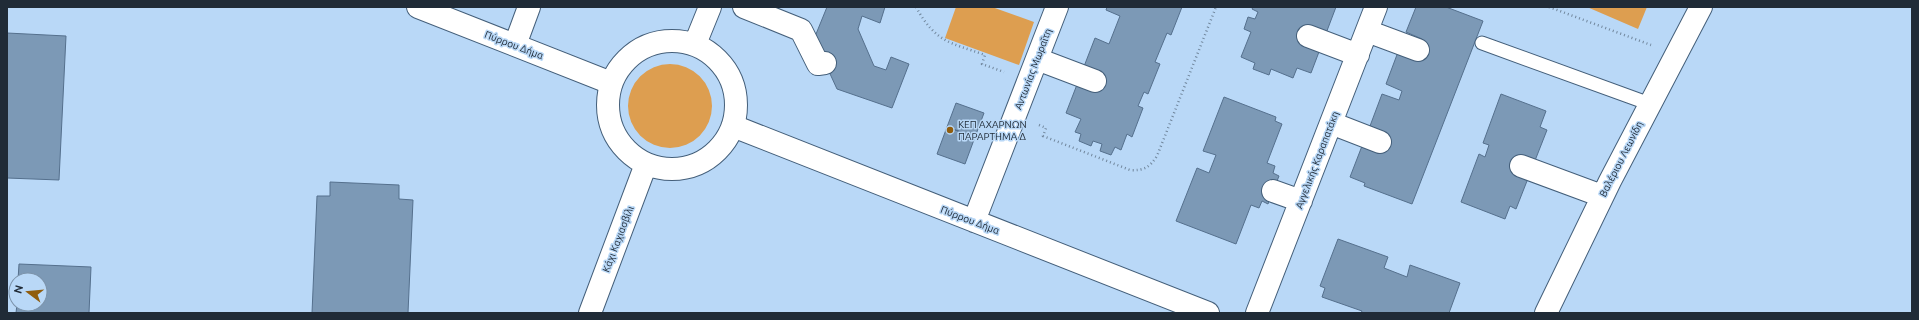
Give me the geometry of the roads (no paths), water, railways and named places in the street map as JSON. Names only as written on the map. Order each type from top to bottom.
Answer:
[{"type":"street","name":"Πύρρου Δήμα","points":[[418,7],[611,83]]},
{"type":"street","points":[[515,45],[529,7]]},
{"type":"street","points":[[695,44],[710,7]]},
{"type":"street","points":[[744,7],[801,30],[818,64],[825,63]]},
{"type":"street","name":"Αντωνίας Μωραΐτη","points":[[974,221],[1058,7]]},
{"type":"street","name":"Αγγελικής Καραπατάκη","points":[[1257,313],[1376,7]]},
{"type":"street","name":"Βαλέριου Λεωνίδη","points":[[1546,313],[1602,196],[1701,7]]},
{"type":"street","points":[[1367,31],[1418,50]]},
{"type":"street","points":[[1308,36],[1358,55]]},
{"type":"street","points":[[670,40],[695,44],[712,54],[726,69],[734,87],[737,107],[733,126],[723,145],[707,159],[688,168],[666,169],[646,164],[626,150],[613,131],[607,107],[611,83],[624,61],[645,46],[670,40]]},
{"type":"street","points":[[1037,59],[1095,81]]},
{"type":"street","points":[[1331,123],[1380,142]]},
{"type":"street","name":"Πύρρου Δήμα","points":[[733,126],[1208,313]]},
{"type":"street","name":"Κάχι Καχιασβίλι","points":[[590,313],[646,164]]},
{"type":"street","points":[[1520,166],[1602,196]]},
{"type":"street","points":[[1273,191],[1301,201]]},
{"type":"lane","points":[[1482,43],[1650,104]]},
{"type":"place","name":"ΚΕΠ ΑΧΑΡΝΩΝ ΠΑΡΑΡΤΗΜΑ Δ","points":[[950,130]]}]
